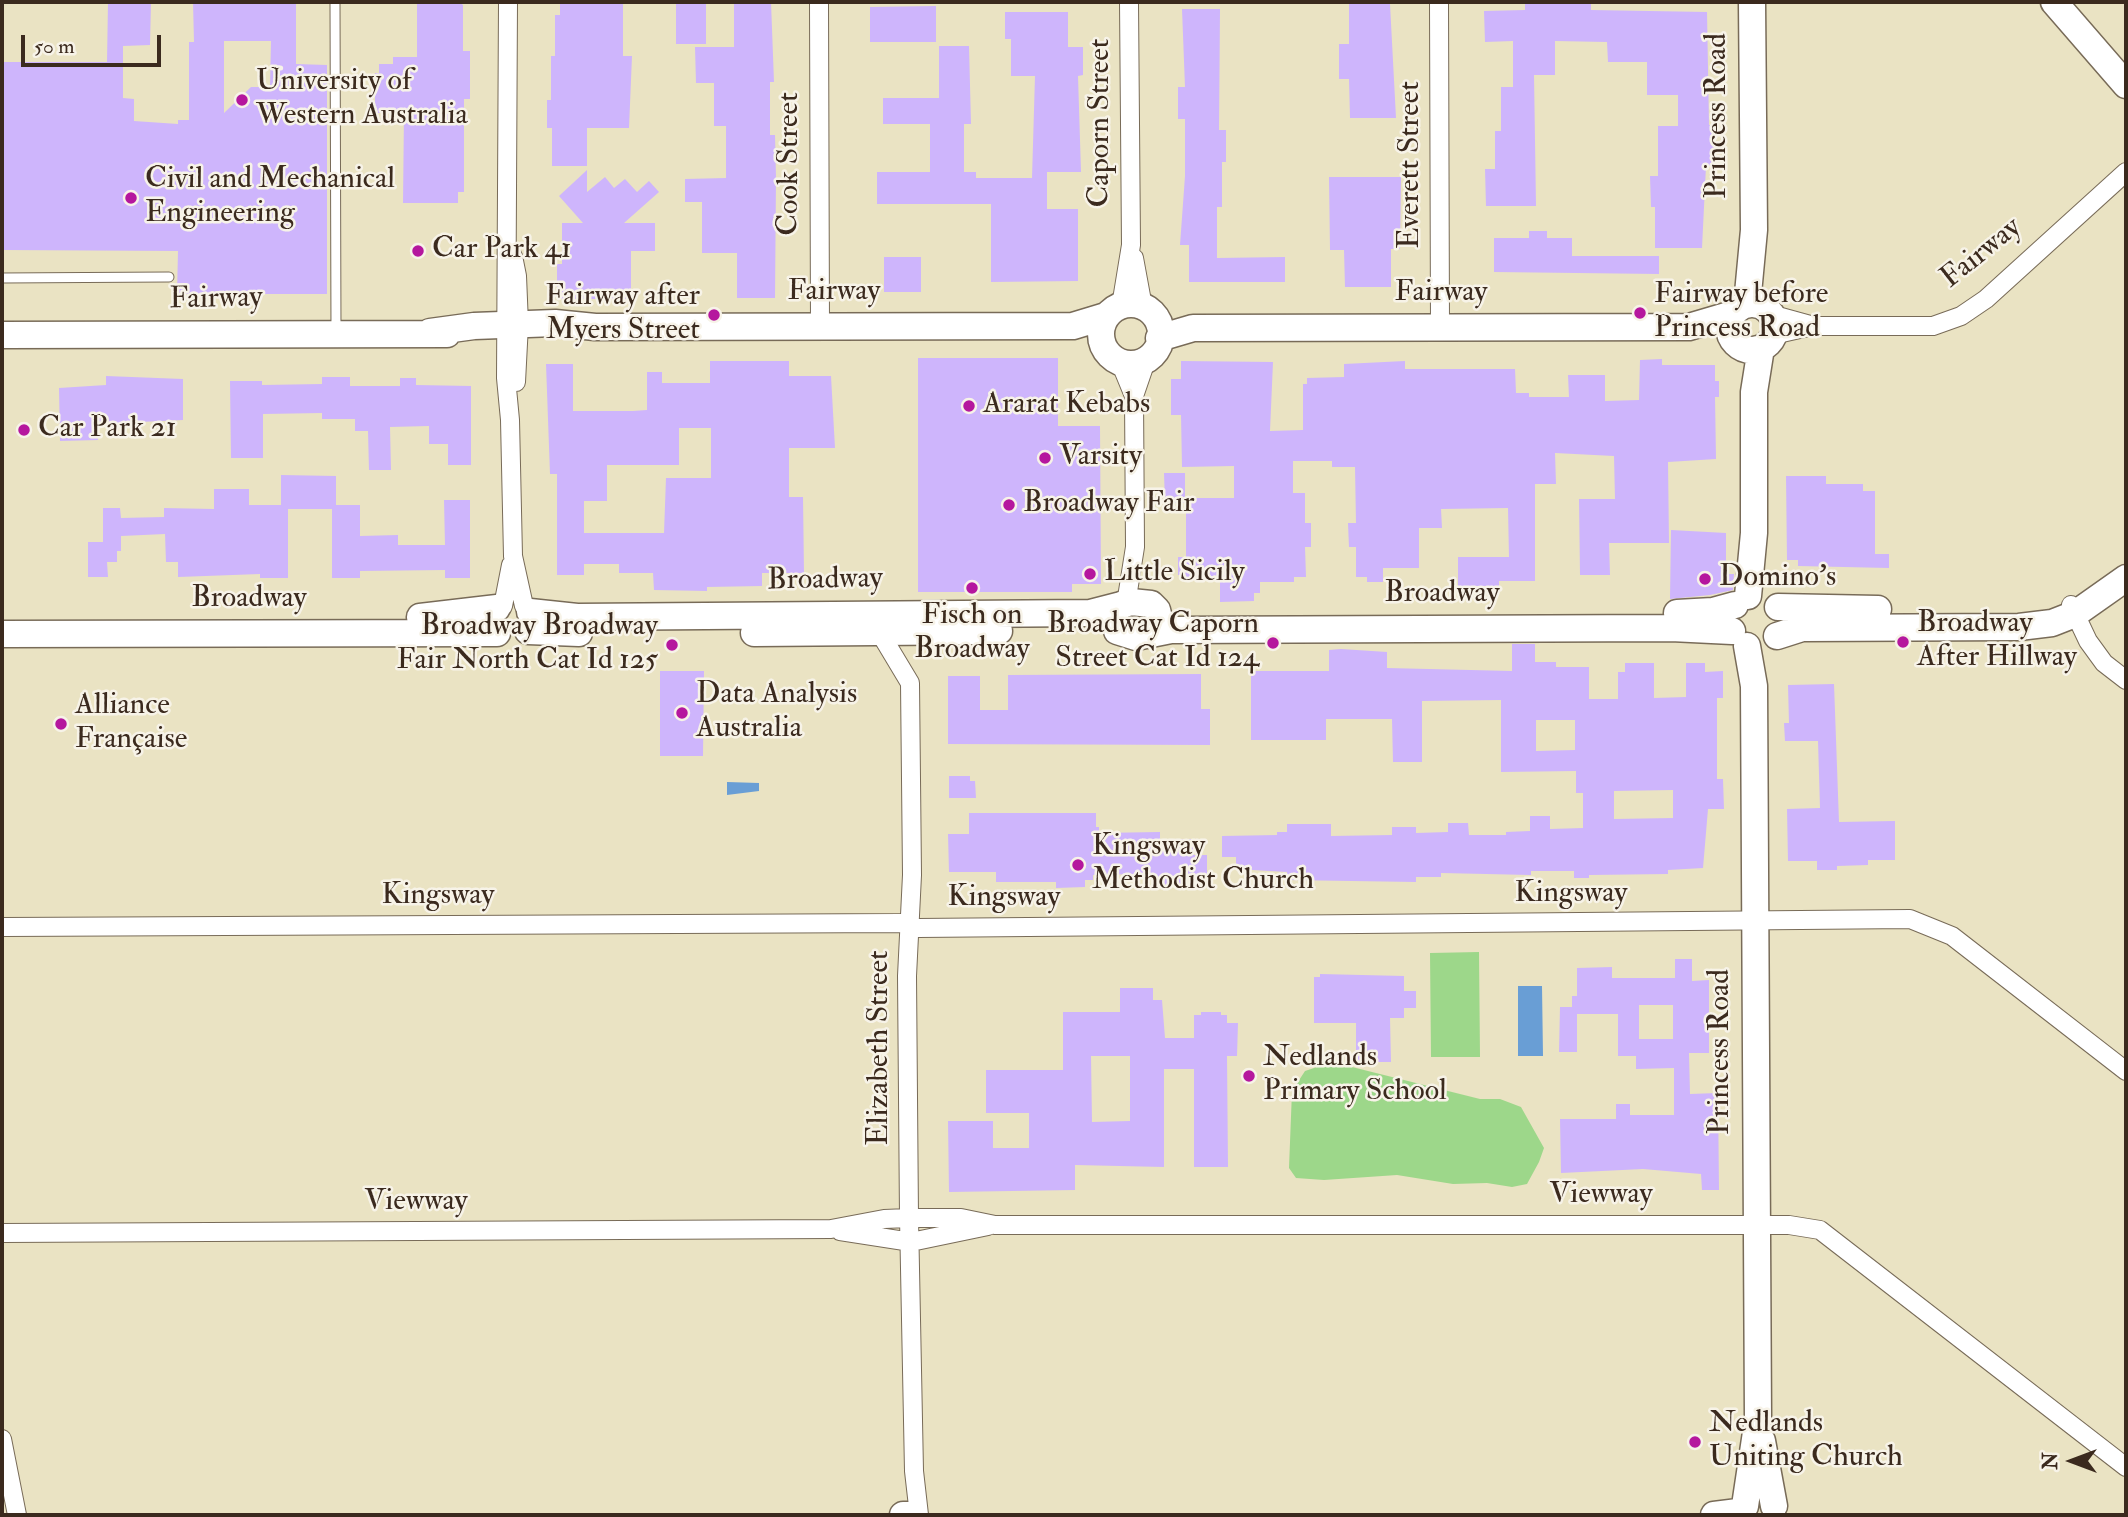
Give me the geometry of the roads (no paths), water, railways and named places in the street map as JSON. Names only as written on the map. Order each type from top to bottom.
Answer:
[{"type":"main road","name":"Princess Road","points":[[1752,2],[1758,1419],[1782,1512]]},
{"type":"main road","points":[[2054,2],[2126,85]]},
{"type":"main road","name":"Fairway","points":[[2,335],[430,332],[595,327],[1073,326],[1139,323],[1193,328],[1753,326]]},
{"type":"main road","points":[[1073,326],[1102,343],[1112,358],[1120,362],[1139,363],[1139,323],[1101,334],[1102,343]]},
{"type":"main road","name":"Broadway","points":[[2072,608],[2126,563]]},
{"type":"main road","name":"Broadway","points":[[2,619],[1140,611],[1658,628],[1756,621],[1802,610],[2072,608],[2126,579]]},
{"type":"main road","points":[[1116,631],[1112,620],[1140,611]]},
{"type":"main road","name":"Broadway","points":[[2,634],[513,616],[880,633],[1116,631],[1136,637],[1140,611]]},
{"type":"main road","name":"Princess Road","points":[[1734,1512],[1758,1419]]},
{"type":"main road","points":[[1734,1512],[1756,1502],[1782,1512]]},
{"type":"main road","points":[[901,1515],[916,1515]]},
{"type":"street","points":[[508,2],[509,239],[505,271],[512,330],[510,420],[513,616]]},
{"type":"street","name":"Cook Street","points":[[819,2],[820,327]]},
{"type":"street","name":"Caporn Street","points":[[1129,2],[1131,245],[1139,323],[1134,396],[1135,547],[1140,611]]},
{"type":"street","name":"Everett Street","points":[[1439,2],[1440,327]]},
{"type":"street","name":"Fairway","points":[[1753,326],[1933,326],[1961,316],[1986,299],[2126,172]]},
{"type":"street","name":"Caporn Street","points":[[1120,362],[1134,396]]},
{"type":"street","points":[[2072,608],[2088,641],[2104,663],[2126,680]]},
{"type":"street","name":"Elizabeth Street","points":[[880,633],[910,683],[910,925],[907,976],[916,1515]]},
{"type":"street","name":"Kingsway","points":[[2,927],[891,923],[918,928],[1910,919],[1952,936],[2126,1071]]},
{"type":"street","name":"Viewway","points":[[831,1229],[909,1217],[961,1218],[995,1225]]},
{"type":"street","name":"Viewway","points":[[2,1233],[831,1229],[911,1242],[995,1225],[1790,1225],[1820,1230],[2126,1467]]},
{"type":"street","points":[[2,1439],[17,1515]]},
{"type":"street","name":"Elizabeth Street","points":[[901,1515],[914,1471]]},
{"type":"lane","points":[[335,2],[336,332]]},
{"type":"lane","points":[[2,278],[169,277]]},
{"type":"water","points":[[727,782],[759,783],[759,791],[727,795]]},
{"type":"water","points":[[1518,986],[1542,986],[1543,1056],[1518,1056]]},
{"type":"place","name":"University of Western Australia","points":[[242,100]]},
{"type":"place","name":"Civil and Mechanical Engineering","points":[[131,198]]},
{"type":"place","name":"Car Park 41","points":[[418,251]]},
{"type":"place","name":"Fairway before Princess Road","points":[[1640,313]]},
{"type":"place","name":"Fairway after Myers Street","points":[[714,315]]},
{"type":"place","name":"Ararat Kebabs","points":[[969,406]]},
{"type":"place","name":"Car Park 21","points":[[24,430]]},
{"type":"place","name":"Varsity","points":[[1045,458]]},
{"type":"place","name":"Broadway Fair","points":[[1009,505]]},
{"type":"place","name":"Little Sicily","points":[[1090,574]]},
{"type":"place","name":"Domino's","points":[[1705,579]]},
{"type":"place","name":"Fisch on Broadway","points":[[972,588]]},
{"type":"place","name":"Broadway After Hillway","points":[[1903,642]]},
{"type":"place","name":"Broadway Caporn Street Cat Id 124","points":[[1273,643]]},
{"type":"place","name":"Broadway Broadway Fair North Cat Id 125","points":[[672,645]]},
{"type":"place","name":"Data Analysis Australia","points":[[682,713]]},
{"type":"place","name":"Alliance Française","points":[[61,724]]},
{"type":"place","name":"Kingsway Methodist Church","points":[[1078,865]]},
{"type":"place","name":"Nedlands Primary School","points":[[1249,1076]]},
{"type":"place","name":"Nedlands Uniting Church","points":[[1695,1442]]}]
